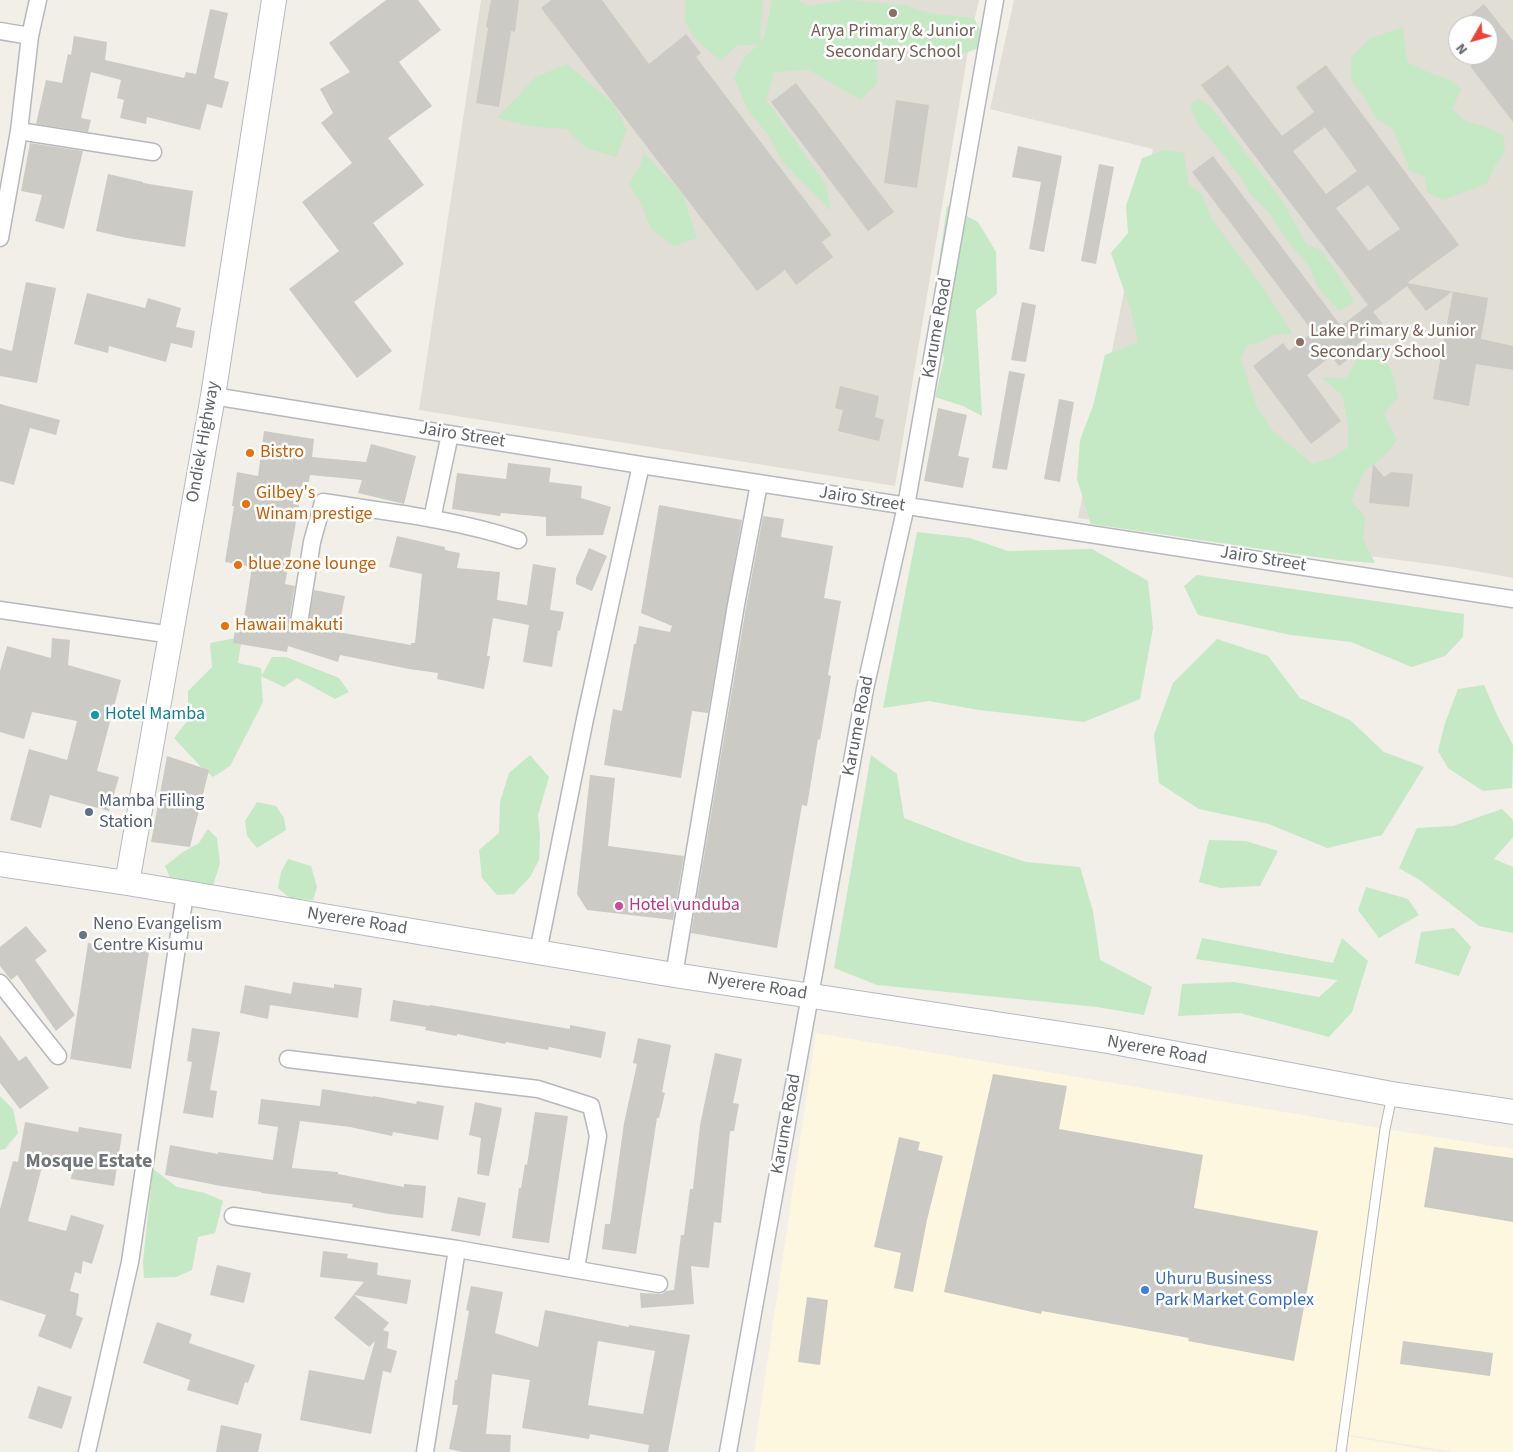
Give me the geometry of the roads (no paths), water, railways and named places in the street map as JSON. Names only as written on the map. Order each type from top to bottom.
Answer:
[{"type":"main road","name":"Ondiek Highway","points":[[127,884],[213,396],[274,0]]},
{"type":"main road","name":"Nyerere Road","points":[[0,864],[674,975],[1108,1042],[1392,1094],[1513,1112]]},
{"type":"street","points":[[0,238],[19,131],[30,36],[38,0]]},
{"type":"street","name":"Karume Road","points":[[728,1452],[865,689],[906,506],[996,0]]},
{"type":"street","points":[[0,31],[30,36]]},
{"type":"street","points":[[19,131],[153,152]]},
{"type":"street","name":"Jairo Street","points":[[213,396],[759,484],[1513,599]]},
{"type":"street","points":[[432,518],[450,434]]},
{"type":"street","points":[[538,952],[585,720],[641,465]]},
{"type":"street","points":[[674,975],[736,604],[759,484]]},
{"type":"street","points":[[299,623],[312,542],[323,502],[432,518],[518,540]]},
{"type":"street","points":[[0,610],[172,635]]},
{"type":"street","points":[[87,1452],[130,1262],[185,894]]},
{"type":"street","points":[[0,983],[58,1056]]},
{"type":"street","points":[[288,1059],[538,1089],[591,1106],[598,1136],[576,1270]]},
{"type":"street","points":[[233,1216],[457,1249],[659,1284]]},
{"type":"street","points":[[425,1452],[457,1249]]},
{"type":"lane","points":[[1341,1452],[1385,1130],[1392,1094]]},
{"type":"place","name":"Arya Primary & Junior Secondary School","points":[[893,13]]},
{"type":"place","name":"Lake Primary & Junior Secondary School","points":[[1300,342]]},
{"type":"place","name":"Bistro","points":[[250,453]]},
{"type":"place","name":"Gilbey's Winam prestige","points":[[246,504]]},
{"type":"place","name":"blue zone lounge","points":[[238,565]]},
{"type":"place","name":"Hawaii makuti","points":[[225,626]]},
{"type":"place","name":"Hotel Mamba","points":[[95,715]]},
{"type":"place","name":"Mamba Filling Station","points":[[89,812]]},
{"type":"place","name":"Hotel vunduba","points":[[619,906]]},
{"type":"place","name":"Neno Evangelism Centre Kisumu","points":[[83,935]]},
{"type":"place","name":"Uhuru Business Park Market Complex","points":[[1145,1290]]},
{"type":"district","name":"Mosque Estate","points":[[89,1163]]}]
